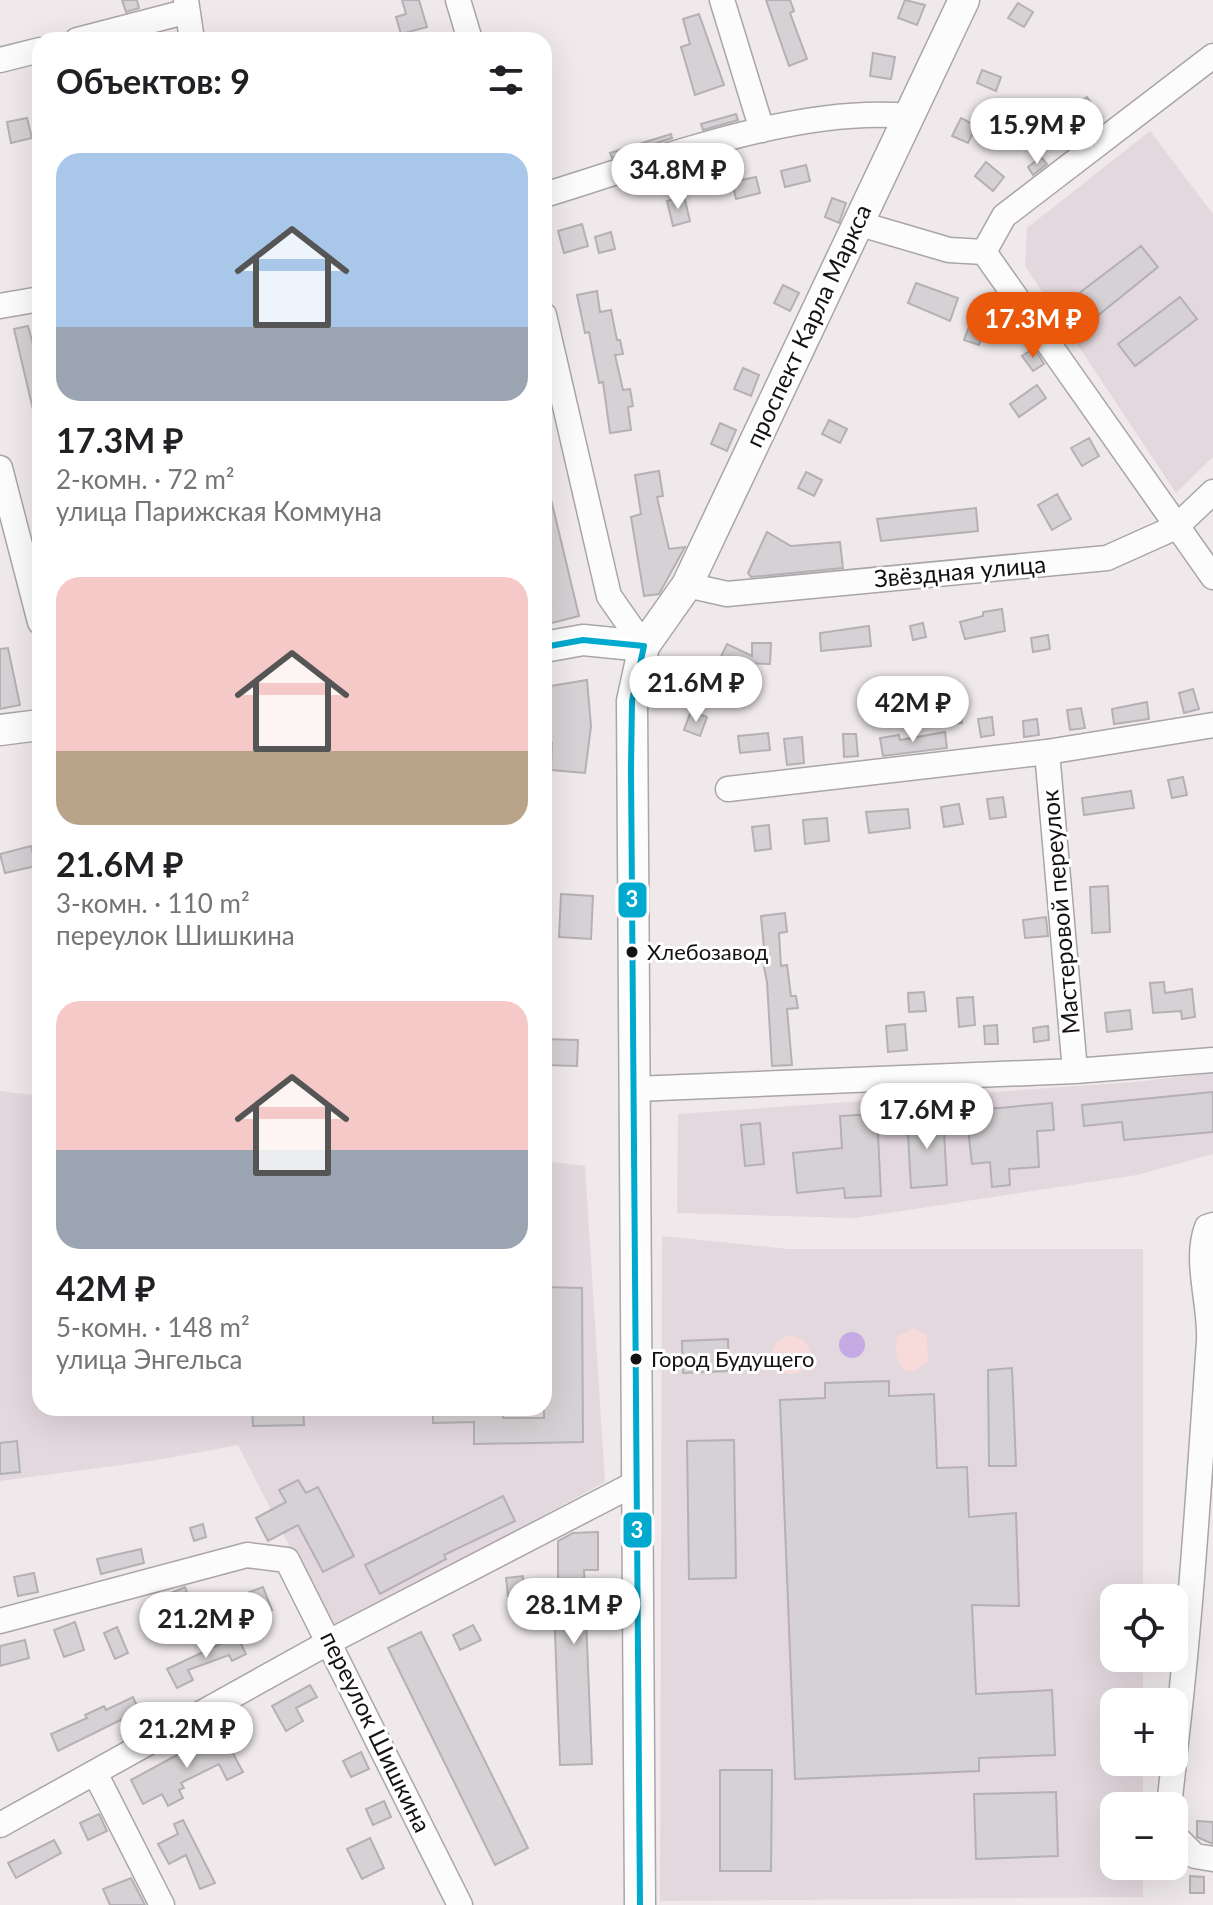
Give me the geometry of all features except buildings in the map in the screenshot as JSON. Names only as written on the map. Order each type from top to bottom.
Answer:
[{"type":"main road","name":"проспект Карла Маркса","points":[[644,646],[687,585],[964,0]]},
{"type":"main road","points":[[552,646],[583,640],[644,646],[632,701],[640,1905]]},
{"type":"main road","points":[[0,730],[32,726]]},
{"type":"street","points":[[458,0],[468,32]]},
{"type":"street","points":[[722,0],[762,130]]},
{"type":"street","points":[[102,32],[185,6],[190,32]]},
{"type":"street","points":[[0,60],[32,52]]},
{"type":"street","points":[[984,252],[1004,216],[1213,56]]},
{"type":"street","points":[[552,193],[762,130],[870,112],[908,116]]},
{"type":"street","points":[[857,223],[949,250],[984,252]]},
{"type":"street","points":[[984,252],[1213,577]]},
{"type":"street","points":[[0,306],[32,300]]},
{"type":"street","points":[[552,350],[609,596],[644,646]]},
{"type":"street","points":[[0,468],[32,591]]},
{"type":"street","name":"Звёздная улица","points":[[687,585],[727,594],[1107,558],[1176,527],[1213,492]]},
{"type":"street","points":[[728,789],[1047,752],[1213,725]]},
{"type":"street","name":"Мастеровой переулок","points":[[1047,752],[1075,1071]]},
{"type":"street","points":[[635,1089],[1075,1071],[1213,1060]]},
{"type":"street","points":[[1183,1688],[1209,1336],[1201,1243],[1210,1226]]},
{"type":"street","points":[[0,1825],[331,1641],[636,1483]]},
{"type":"street","name":"переулок Шишкина","points":[[0,1621],[247,1555],[287,1560],[331,1641],[460,1905]]},
{"type":"street","points":[[95,1773],[162,1905]]},
{"type":"street","points":[[1188,1850],[1195,1856],[1213,1859]]},
{"type":"shaded area","points":[[1150,131],[1213,214],[1213,457],[1176,493],[1025,266],[1027,228]]},
{"type":"shaded area","points":[[1213,1073],[1213,1154],[1137,1175],[855,1218],[677,1213],[678,1114],[1135,1082]]},
{"type":"shaded area","points":[[0,1091],[32,1095],[32,1416],[552,1416],[552,1162],[585,1166],[605,1482],[332,1630],[238,1445],[158,1460],[0,1481]]},
{"type":"shaded area","points":[[662,1236],[788,1249],[1143,1249],[1143,1584],[1100,1584],[1100,1672],[1143,1672],[1143,1688],[1100,1688],[1100,1776],[1143,1776],[1143,1792],[1100,1792],[1100,1880],[1143,1880],[1143,1897],[660,1901]]},
{"type":"shaded area","points":[[913,1328],[927,1335],[928,1362],[913,1372],[905,1371],[902,1367],[896,1347],[897,1337]]},
{"type":"shaded area","points":[[852,1332],[862,1335],[865,1345],[862,1355],[852,1358],[842,1355],[839,1345],[842,1335]]},
{"type":"shaded area","points":[[791,1336],[804,1342],[810,1355],[804,1368],[791,1374],[778,1368],[772,1355],[778,1342]]},
{"type":"transit line","name":"3","points":[[552,646],[583,640],[644,646]]},
{"type":"transit line","name":"3","points":[[640,1905],[631,769],[632,701],[644,646]]},
{"type":"place","name":"Хлебозавод","points":[[632,952]]},
{"type":"place","name":"Город Будущего","points":[[636,1359]]}]
